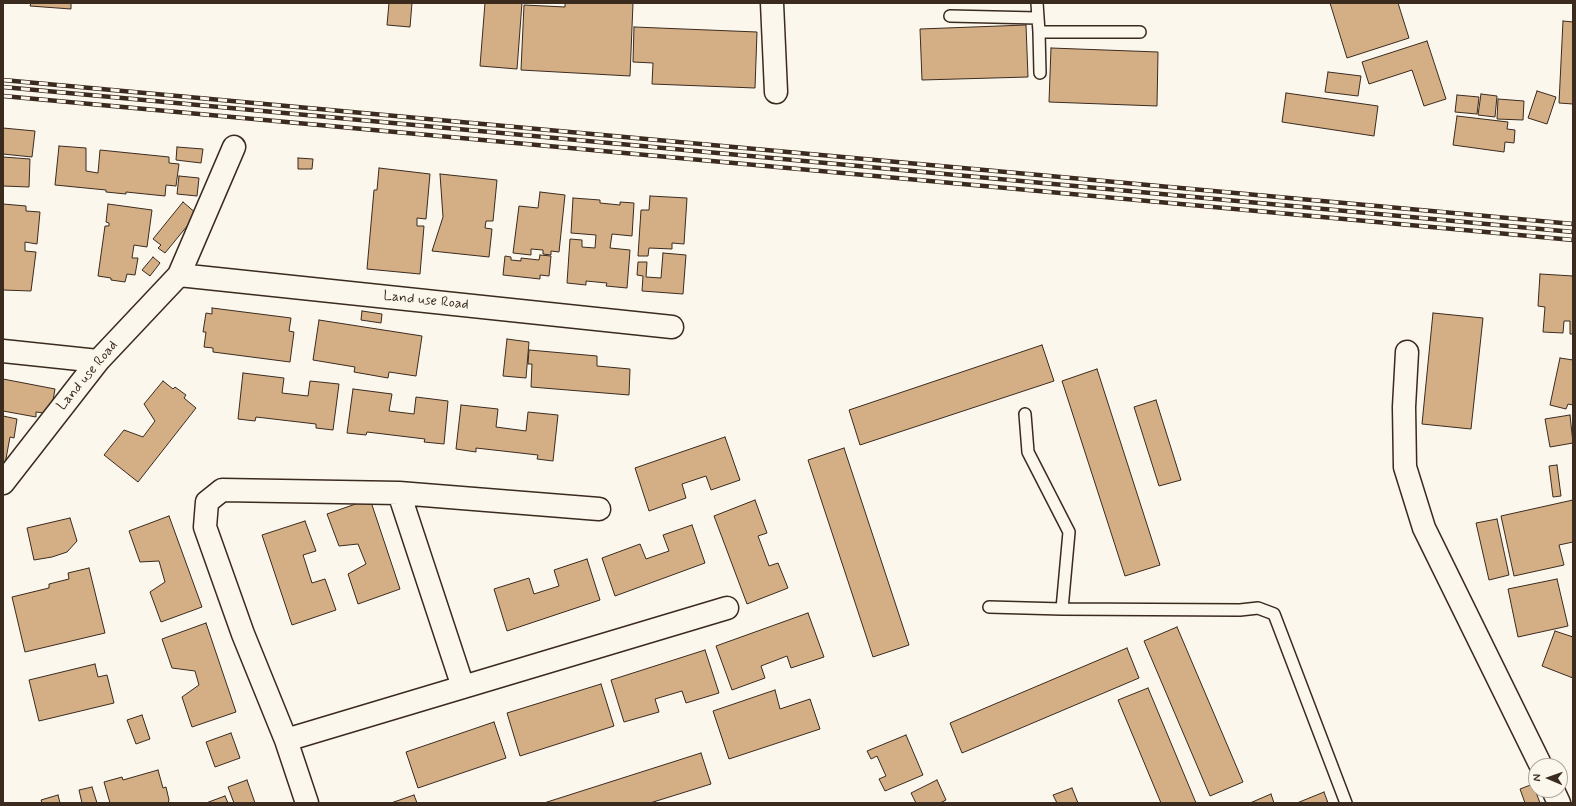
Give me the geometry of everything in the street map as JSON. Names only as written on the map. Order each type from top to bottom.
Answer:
[{"type":"street","points":[[772,3],[776,92]]},
{"type":"street","name":"Land use Road","points":[[3,483],[98,361],[180,275],[234,147]]},
{"type":"street","name":"Land use Road","points":[[180,275],[672,327]]},
{"type":"street","points":[[3,351],[98,361]]},
{"type":"street","points":[[1407,352],[1404,407],[1405,466],[1424,528],[1537,758]]},
{"type":"street","points":[[307,803],[286,740],[243,634],[205,527],[207,502],[222,490],[400,493],[599,509]]},
{"type":"street","points":[[400,493],[463,687]]},
{"type":"street","points":[[286,740],[726,608]]},
{"type":"lane","points":[[1037,3],[1040,73]]},
{"type":"lane","points":[[950,16],[1038,18]]},
{"type":"lane","points":[[1039,32],[1140,32]]},
{"type":"lane","points":[[1025,414],[1028,452],[1069,532],[1062,609]]},
{"type":"lane","points":[[989,607],[1240,610],[1258,608],[1274,614],[1346,803]]},
{"type":"building","points":[[31,3],[71,3],[71,9],[30,6]]},
{"type":"building","points":[[389,3],[412,3],[410,27],[387,25]]},
{"type":"building","points":[[485,3],[522,3],[517,69],[480,66]]},
{"type":"building","points":[[565,3],[633,3],[630,76],[521,70],[524,5],[565,7]]},
{"type":"building","points":[[1330,3],[1398,3],[1409,38],[1347,58]]},
{"type":"building","points":[[1563,21],[1573,22],[1573,104],[1559,103]]},
{"type":"building","points":[[1026,25],[1028,77],[922,80],[920,29]]},
{"type":"building","points":[[634,27],[757,32],[755,88],[652,84],[653,63],[633,62]]},
{"type":"building","points":[[1427,41],[1446,99],[1424,106],[1412,70],[1369,84],[1362,62]]},
{"type":"building","points":[[1051,48],[1158,52],[1157,106],[1049,102]]},
{"type":"building","points":[[1328,72],[1361,76],[1358,96],[1325,92]]},
{"type":"building","points":[[1537,91],[1556,97],[1547,124],[1528,118]]},
{"type":"building","points":[[1286,93],[1378,106],[1374,136],[1282,122]]},
{"type":"building","points":[[1481,94],[1497,96],[1495,117],[1478,115]]},
{"type":"building","points":[[1457,95],[1479,97],[1477,114],[1455,112]]},
{"type":"building","points":[[1498,99],[1524,101],[1523,120],[1497,119]]},
{"type":"building","points":[[1457,116],[1508,122],[1507,129],[1515,130],[1514,143],[1505,142],[1504,152],[1453,145]]},
{"type":"building","points":[[3,128],[35,131],[32,157],[3,154]]},
{"type":"building","points":[[59,146],[86,148],[86,171],[98,173],[100,150],[169,157],[169,163],[179,164],[176,186],[166,185],[165,196],[126,192],[126,194],[106,192],[106,190],[55,185]]},
{"type":"building","points":[[177,147],[203,149],[201,163],[176,160]]},
{"type":"building","points":[[3,157],[30,159],[29,187],[3,186]]},
{"type":"building","points":[[298,158],[313,159],[312,169],[298,169]]},
{"type":"building","points":[[379,168],[430,174],[426,219],[417,218],[417,226],[424,226],[420,274],[367,269],[374,190],[377,190]]},
{"type":"building","points":[[440,174],[497,180],[493,221],[486,221],[485,228],[492,229],[489,257],[432,251],[443,217]]},
{"type":"building","points":[[179,176],[199,178],[197,196],[177,194]]},
{"type":"building","points":[[540,192],[565,195],[559,252],[551,251],[551,255],[543,254],[543,250],[531,249],[531,255],[513,253],[519,206],[538,208]]},
{"type":"building","points":[[650,196],[687,198],[684,244],[672,243],[672,249],[649,248],[648,256],[638,256],[641,210],[649,210]]},
{"type":"building","points":[[573,198],[600,200],[600,203],[620,205],[620,202],[634,203],[632,236],[612,234],[610,248],[630,250],[627,288],[606,286],[607,283],[586,281],[586,285],[567,283],[570,239],[582,240],[582,247],[595,248],[596,235],[571,233]]},
{"type":"building","points":[[183,202],[197,214],[165,253],[158,248],[161,245],[153,239]]},
{"type":"building","points":[[3,204],[26,206],[26,211],[40,212],[37,244],[25,242],[25,251],[36,252],[31,291],[3,290]]},
{"type":"building","points":[[108,204],[152,210],[147,247],[134,245],[132,258],[138,258],[135,275],[127,274],[125,282],[98,276],[105,226],[109,226],[109,223],[106,222]]},
{"type":"building","points":[[663,253],[686,255],[683,294],[642,291],[643,276],[637,275],[638,262],[647,262],[646,277],[661,278]]},
{"type":"building","points":[[540,255],[551,256],[549,276],[540,275],[540,279],[503,275],[505,256],[511,257],[511,260],[521,261],[521,258],[539,260]]},
{"type":"building","points":[[153,257],[160,263],[150,276],[142,270]]},
{"type":"building","points":[[1540,274],[1573,276],[1573,334],[1570,334],[1570,321],[1564,321],[1563,333],[1543,332],[1545,307],[1538,306]]},
{"type":"building","points":[[212,308],[291,318],[289,331],[294,332],[290,362],[213,352],[213,348],[204,347],[206,332],[203,332],[206,313],[212,314]]},
{"type":"building","points":[[362,311],[382,314],[381,323],[361,320]]},
{"type":"building","points":[[1433,313],[1483,318],[1471,429],[1422,424]]},
{"type":"building","points":[[319,320],[422,336],[416,376],[389,372],[388,378],[354,372],[355,367],[313,360]]},
{"type":"building","points":[[507,339],[529,342],[526,378],[503,376]]},
{"type":"building","points":[[1042,345],[1054,381],[860,445],[849,410]]},
{"type":"building","points":[[529,350],[597,356],[597,366],[630,369],[629,395],[531,387],[532,364],[528,364]]},
{"type":"building","points":[[1560,358],[1573,360],[1573,405],[1568,404],[1566,409],[1550,405]]},
{"type":"building","points":[[1097,369],[1160,565],[1125,576],[1062,381]]},
{"type":"building","points":[[243,373],[284,378],[282,393],[308,396],[310,381],[339,384],[333,430],[316,428],[316,424],[256,417],[255,421],[238,419]]},
{"type":"building","points":[[3,379],[55,389],[51,412],[45,410],[44,413],[36,412],[36,417],[3,411]]},
{"type":"building","points":[[163,381],[173,389],[175,387],[186,395],[184,398],[196,408],[138,482],[104,455],[124,430],[143,437],[155,421],[144,404]]},
{"type":"building","points":[[353,389],[392,394],[389,411],[414,414],[416,397],[448,401],[444,444],[424,442],[425,439],[367,432],[366,435],[347,433]]},
{"type":"building","points":[[1156,400],[1181,480],[1159,486],[1134,407]]},
{"type":"building","points":[[461,405],[498,409],[496,427],[526,431],[528,412],[558,415],[553,461],[537,459],[538,455],[476,448],[476,452],[456,449]]},
{"type":"building","points":[[1570,415],[1573,443],[1550,447],[1545,419]]},
{"type":"building","points":[[3,416],[17,419],[14,438],[10,437],[5,464],[3,464]]},
{"type":"building","points":[[725,437],[740,480],[711,490],[706,476],[682,484],[686,498],[649,511],[635,468]]},
{"type":"building","points":[[844,448],[909,645],[873,657],[808,460]]},
{"type":"building","points":[[1557,465],[1561,496],[1553,497],[1549,466]]},
{"type":"building","points":[[370,499],[400,589],[358,604],[348,574],[366,564],[358,544],[339,546],[327,514]]},
{"type":"building","points":[[755,500],[767,533],[758,536],[769,566],[778,563],[788,588],[747,604],[714,516]]},
{"type":"building","points":[[1573,500],[1573,542],[1559,545],[1564,565],[1514,576],[1501,516]]},
{"type":"building","points":[[169,516],[202,607],[161,622],[150,592],[165,582],[159,561],[140,562],[129,531]]},
{"type":"building","points":[[70,518],[77,541],[67,552],[52,557],[34,560],[27,528]]},
{"type":"building","points":[[1497,519],[1509,575],[1489,580],[1476,523]]},
{"type":"building","points":[[305,521],[316,551],[303,555],[312,583],[325,579],[336,610],[292,625],[262,535]]},
{"type":"building","points":[[692,525],[705,563],[615,596],[602,558],[640,544],[646,559],[669,551],[663,535]]},
{"type":"building","points":[[587,559],[600,600],[507,631],[494,589],[529,578],[534,594],[559,586],[554,570]]},
{"type":"building","points":[[89,568],[105,633],[25,652],[12,597],[49,588],[49,584],[69,579],[68,573]]},
{"type":"building","points":[[1557,579],[1568,626],[1518,637],[1508,589]]},
{"type":"building","points":[[808,613],[824,657],[791,668],[787,656],[761,666],[765,678],[732,690],[716,646]]},
{"type":"building","points":[[206,623],[236,712],[192,727],[182,697],[199,685],[195,671],[172,668],[162,639]]},
{"type":"building","points":[[1177,627],[1243,782],[1210,796],[1144,641]]},
{"type":"building","points":[[1555,631],[1573,637],[1573,678],[1542,666]]},
{"type":"building","points":[[1127,648],[1139,678],[962,753],[950,723]]},
{"type":"building","points":[[705,650],[719,693],[686,703],[682,691],[655,699],[659,712],[624,722],[611,680]]},
{"type":"building","points":[[95,664],[98,677],[107,675],[114,703],[39,721],[29,680]]},
{"type":"building","points":[[601,684],[614,726],[520,756],[507,713]]},
{"type":"building","points":[[1148,688],[1196,803],[1161,803],[1118,700]]},
{"type":"building","points":[[775,690],[780,709],[810,699],[820,729],[729,759],[713,711]]},
{"type":"building","points":[[142,715],[150,739],[136,744],[127,720]]},
{"type":"building","points":[[494,722],[506,758],[418,788],[406,752]]},
{"type":"building","points":[[231,733],[240,758],[215,767],[206,742]]},
{"type":"building","points":[[906,735],[923,775],[885,791],[879,779],[886,776],[877,756],[871,759],[867,751]]},
{"type":"building","points":[[701,753],[711,784],[650,803],[544,803]]},
{"type":"building","points":[[158,770],[163,788],[166,787],[169,800],[168,803],[110,803],[104,782],[122,777],[123,780]]},
{"type":"building","points":[[247,780],[255,803],[234,803],[228,787]]},
{"type":"building","points":[[937,780],[946,800],[940,803],[916,803],[911,793]]},
{"type":"building","points":[[1528,786],[1528,798],[1538,798],[1540,803],[1525,803],[1520,789]]},
{"type":"building","points":[[92,787],[97,803],[82,803],[79,790]]},
{"type":"building","points":[[1072,788],[1078,803],[1057,803],[1053,795]]},
{"type":"building","points":[[1324,792],[1328,803],[1297,803]]},
{"type":"building","points":[[1271,794],[1274,803],[1250,803]]},
{"type":"building","points":[[58,795],[60,803],[42,803],[41,800]]},
{"type":"building","points":[[414,795],[417,803],[391,803]]},
{"type":"building","points":[[225,796],[228,803],[206,803]]},
{"type":"railway","points":[[3,80],[1573,224]]},
{"type":"railway","points":[[3,87],[1573,232]]},
{"type":"railway","points":[[3,96],[1573,240]]}]
